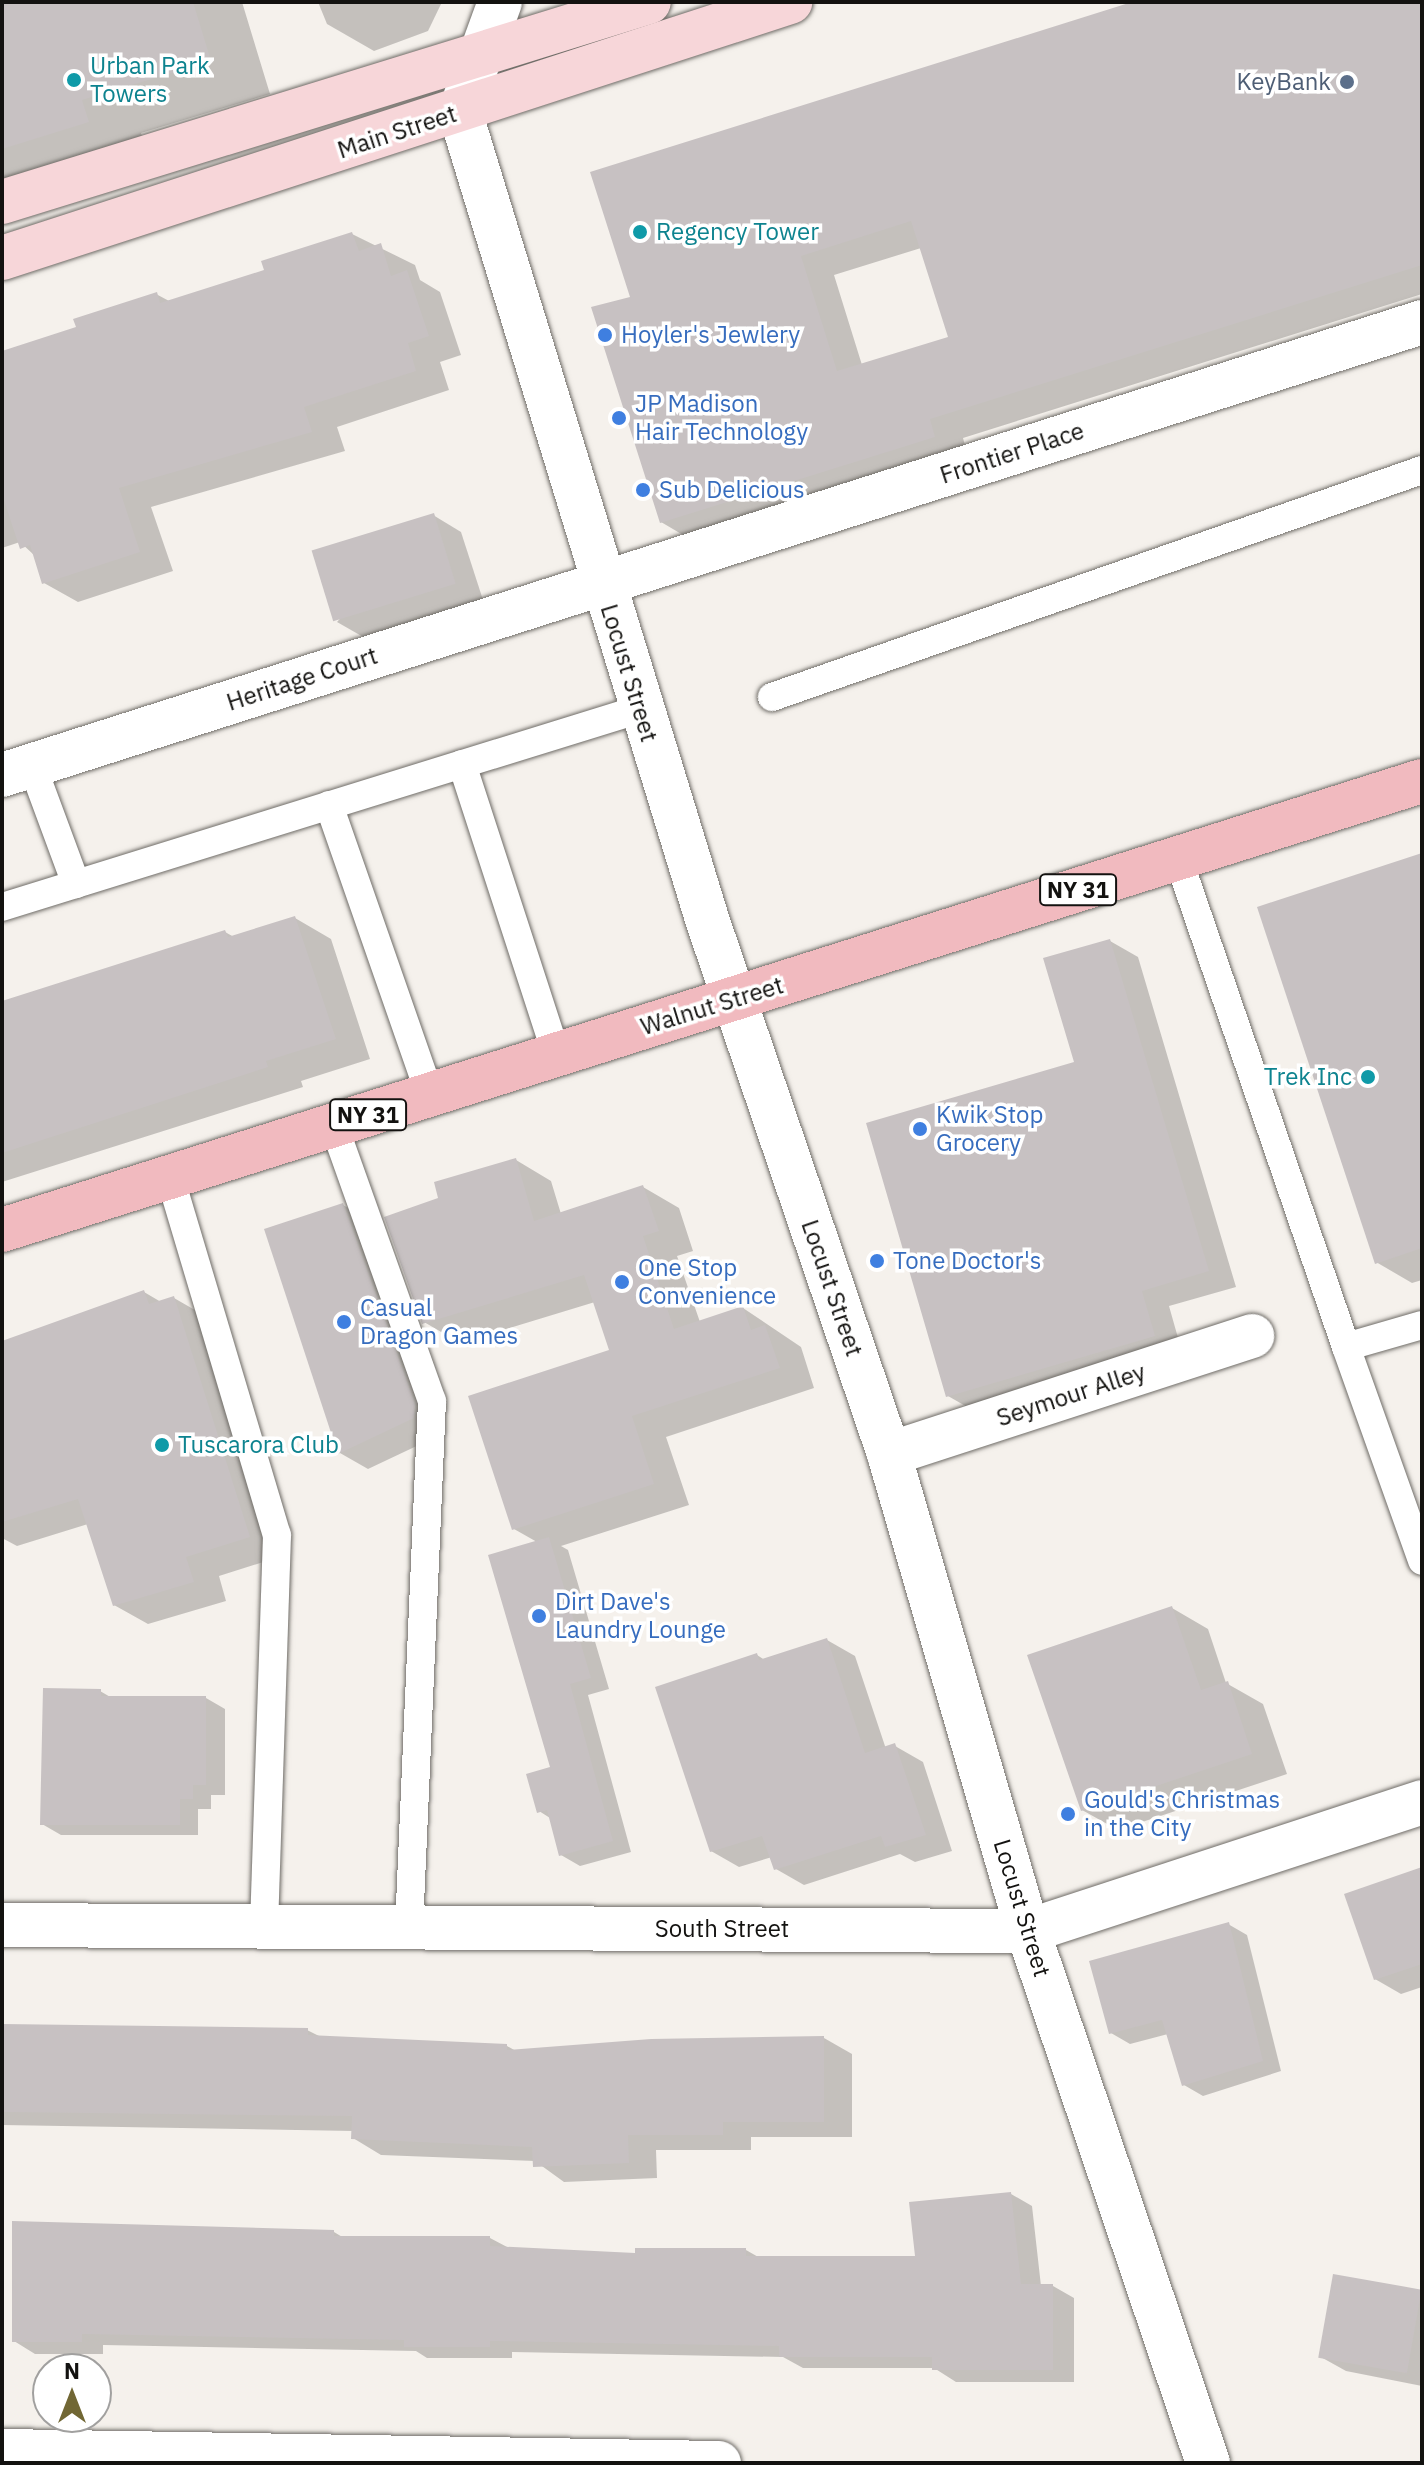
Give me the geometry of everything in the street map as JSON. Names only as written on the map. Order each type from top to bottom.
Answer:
[{"type":"highway","name":"Walnut Street","points":[[2,1230],[1422,781]]},
{"type":"main road","name":"Main Street","points":[[2,202],[649,2]]},
{"type":"main road","name":"Main Street","points":[[2,258],[460,112],[786,2]]},
{"type":"street","points":[[460,112],[500,2]]},
{"type":"street","name":"Locust Street","points":[[460,112],[601,584],[733,1001],[889,1454],[1028,1931],[1208,2463]]},
{"type":"street","name":"Frontier Place","points":[[601,584],[1422,322]]},
{"type":"street","name":"Heritage Court","points":[[17,770],[601,584]]},
{"type":"street","name":"Seymour Alley","points":[[889,1454],[1252,1336]]},
{"type":"street","name":"South Street","points":[[2,1925],[1028,1931],[1422,1802]]},
{"type":"street","points":[[2,2451],[156,2458],[719,2463]]},
{"type":"lane","points":[[772,697],[1422,470]]},
{"type":"lane","points":[[2,907],[640,709]]},
{"type":"lane","points":[[462,764],[557,1056]]},
{"type":"lane","points":[[17,770],[76,884]]},
{"type":"lane","points":[[329,805],[430,1095]]},
{"type":"lane","points":[[1178,858],[1422,1561]]},
{"type":"lane","points":[[334,1126],[432,1401],[409,1928]]},
{"type":"lane","points":[[170,1177],[277,1535],[264,1927]]},
{"type":"lane","points":[[1346,1347],[1422,1325]]},
{"type":"building","name":"Urban Park Towers","points":[[2,2],[193,2],[211,61],[82,100],[89,122],[2,149]]},
{"type":"building","points":[[1132,2],[1422,2],[1422,265],[930,419],[935,437],[660,523],[591,307],[630,297],[590,172]],"holes":[[[911,221],[948,337],[837,371],[801,256]]]},
{"type":"building","points":[[352,232],[359,251],[381,243],[391,276],[407,270],[429,336],[408,343],[416,371],[304,407],[312,432],[119,488],[140,552],[42,584],[30,545],[20,549],[2,494],[2,351],[76,327],[73,319],[157,292],[160,303],[264,270],[261,261]]},
{"type":"building","points":[[434,513],[456,584],[333,621],[312,550]]},
{"type":"building","name":"Trek Inc","points":[[1422,853],[1422,1248],[1375,1264],[1257,907]]},
{"type":"building","points":[[295,916],[336,1039],[266,1061],[268,1067],[2,1153],[2,1001],[225,930],[228,937]]},
{"type":"building","points":[[1110,939],[1209,1271],[1142,1291],[1155,1336],[946,1397],[866,1123],[1074,1062],[1043,958]]},
{"type":"building","points":[[516,1158],[534,1221],[643,1185],[659,1231],[643,1236],[674,1329],[743,1306],[751,1330],[765,1325],[780,1368],[632,1416],[654,1484],[512,1530],[468,1396],[609,1350],[584,1275],[422,1324],[384,1217],[438,1198],[434,1182]]},
{"type":"building","name":"Casual Dragon Games","points":[[343,1203],[415,1404],[414,1418],[338,1454],[264,1229]]},
{"type":"building","name":"Tuscarora Club","points":[[144,1290],[149,1304],[174,1296],[250,1537],[186,1557],[194,1582],[113,1606],[78,1499],[2,1522],[2,1341]]},
{"type":"building","points":[[549,1537],[591,1678],[570,1684],[613,1841],[559,1856],[547,1810],[537,1813],[526,1774],[550,1767],[488,1555]]},
{"type":"building","points":[[1172,1606],[1201,1690],[1228,1681],[1252,1754],[1081,1811],[1027,1655]]},
{"type":"building","points":[[827,1638],[865,1753],[895,1743],[926,1835],[885,1847],[881,1836],[774,1870],[762,1836],[710,1852],[655,1687],[757,1653],[759,1660]]},
{"type":"building","points":[[43,1688],[101,1689],[101,1696],[206,1696],[206,1785],[193,1785],[193,1799],[180,1799],[180,1825],[40,1825]]},
{"type":"building","points":[[1422,1867],[1422,1964],[1374,1980],[1344,1894]]},
{"type":"building","points":[[1229,1922],[1263,2061],[1182,2086],[1162,2020],[1109,2034],[1089,1961]]},
{"type":"building","points":[[2,2024],[308,2028],[308,2035],[507,2044],[507,2050],[651,2039],[824,2036],[824,2122],[723,2122],[723,2135],[628,2135],[629,2163],[533,2167],[532,2147],[351,2139],[352,2116],[2,2112]]},
{"type":"building","points":[[1011,2192],[1021,2284],[1053,2284],[1053,2370],[932,2370],[932,2357],[779,2357],[779,2346],[490,2341],[490,2347],[404,2347],[404,2340],[82,2334],[82,2342],[12,2342],[12,2221],[334,2230],[334,2236],[490,2236],[490,2246],[635,2253],[635,2248],[746,2248],[746,2256],[915,2256],[909,2202]]},
{"type":"building","points":[[1333,2274],[1422,2290],[1407,2373],[1318,2358]]},
{"type":"place","name":"Urban Park Towers","points":[[74,80]]},
{"type":"place","name":"KeyBank","points":[[1347,82]]},
{"type":"place","name":"Regency Tower","points":[[640,232]]},
{"type":"place","name":"Hoyler's Jewlery","points":[[605,335]]},
{"type":"place","name":"JP Madison Hair Technology","points":[[619,418]]},
{"type":"place","name":"Sub Delicious","points":[[643,490]]},
{"type":"place","name":"Trek Inc","points":[[1368,1077]]},
{"type":"place","name":"Kwik Stop Grocery","points":[[920,1129]]},
{"type":"place","name":"Tone Doctor's","points":[[877,1261]]},
{"type":"place","name":"One Stop Convenience","points":[[622,1282]]},
{"type":"place","name":"Casual Dragon Games","points":[[344,1322]]},
{"type":"place","name":"Tuscarora Club","points":[[162,1445]]},
{"type":"place","name":"Dirt Dave's Laundry Lounge","points":[[539,1616]]},
{"type":"place","name":"Gould's Christmas in the City","points":[[1068,1814]]}]
